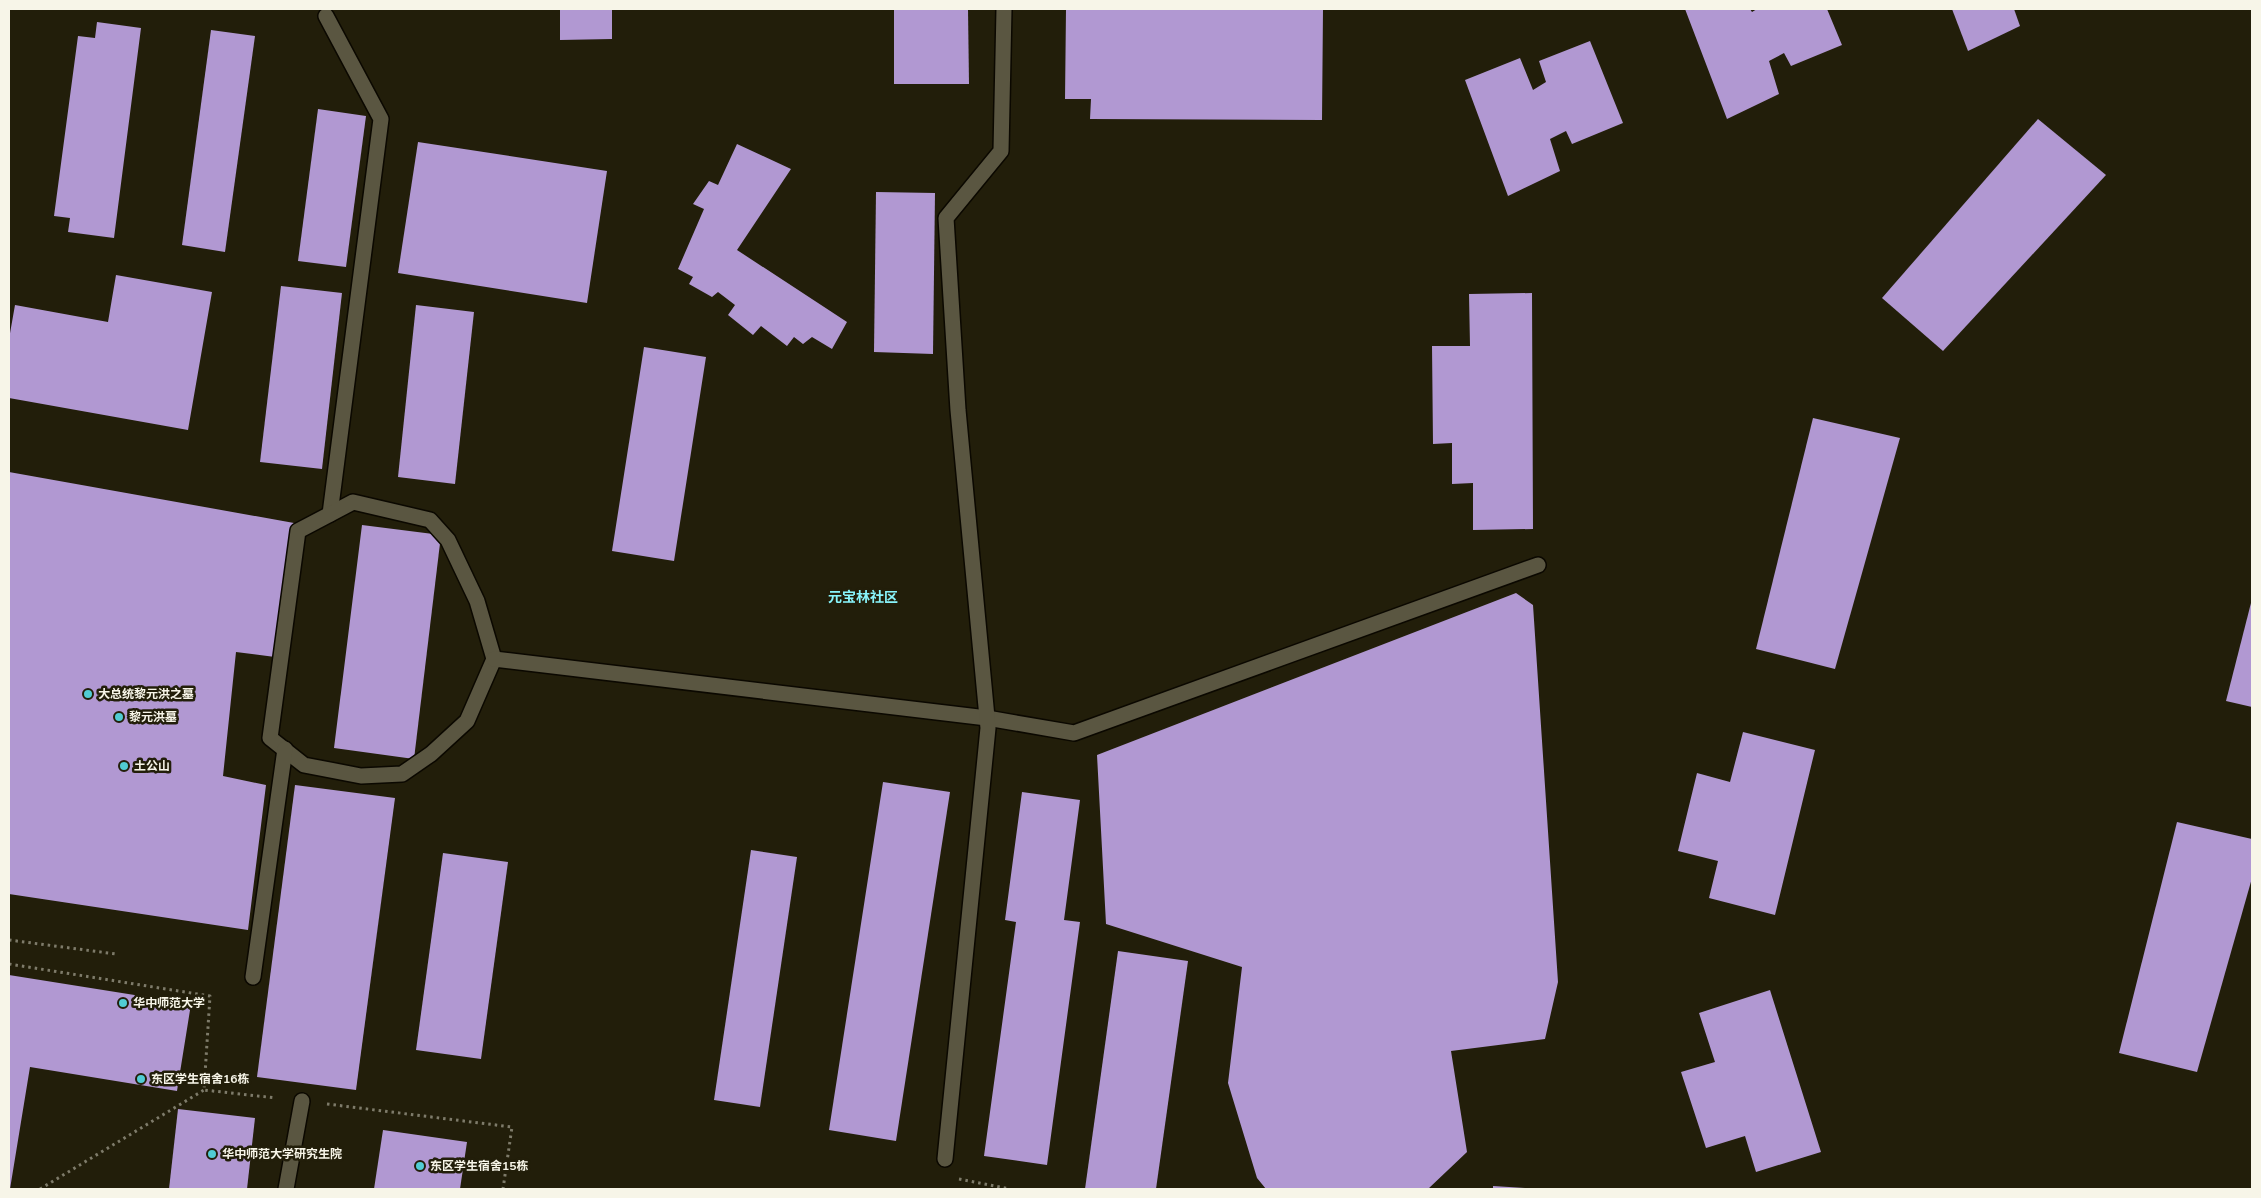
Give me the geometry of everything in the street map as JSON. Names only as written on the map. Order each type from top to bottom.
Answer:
[{"type":"street","points":[[945,1159],[987,738],[987,718],[958,410],[946,218],[1001,151],[1004,9]]},
{"type":"street","points":[[326,16],[381,119],[330,514]]},
{"type":"street","points":[[353,502],[430,520],[448,540],[477,600],[494,659],[467,721],[431,754],[402,774],[361,776],[304,765],[270,738],[298,531],[353,502]]},
{"type":"street","points":[[494,659],[987,718],[1074,733],[1538,565]]},
{"type":"street","points":[[253,977],[285,750]]},
{"type":"street","points":[[286,1189],[302,1101]]},
{"type":"path","points":[[9,940],[116,954]]},
{"type":"path","points":[[9,964],[210,996],[204,1090]]},
{"type":"path","points":[[40,1189],[204,1090],[512,1127],[503,1189]]},
{"type":"path","points":[[953,1178],[1010,1189]]},
{"type":"building","points":[[560,9],[612,9],[612,39],[560,40]]},
{"type":"building","points":[[894,9],[968,9],[969,84],[894,84]]},
{"type":"building","points":[[1066,9],[1323,9],[1322,120],[1090,119],[1091,99],[1065,99]]},
{"type":"building","points":[[1685,9],[1750,9],[1752,12],[1757,9],[1827,9],[1842,45],[1791,66],[1784,53],[1769,61],[1779,94],[1727,119]]},
{"type":"building","points":[[1952,9],[2014,9],[2020,26],[1968,51]]},
{"type":"building","points":[[97,22],[141,28],[114,238],[68,232],[70,218],[54,216],[78,36],[95,38]]},
{"type":"building","points":[[211,30],[255,36],[225,252],[182,245]]},
{"type":"building","points":[[1590,41],[1623,123],[1572,144],[1566,131],[1550,139],[1560,171],[1508,196],[1465,80],[1520,58],[1533,90],[1546,82],[1539,61]]},
{"type":"building","points":[[318,109],[366,116],[346,267],[298,261]]},
{"type":"building","points":[[2038,119],[2106,175],[1943,351],[1882,298]]},
{"type":"building","points":[[418,142],[607,171],[587,303],[398,273]]},
{"type":"building","points":[[737,144],[791,169],[737,250],[847,322],[832,349],[812,337],[803,344],[794,337],[787,346],[761,326],[753,335],[728,315],[735,305],[718,292],[712,297],[689,284],[693,277],[678,269],[704,209],[693,204],[709,181],[718,185]]},
{"type":"building","points":[[876,192],[935,193],[933,354],[874,352]]},
{"type":"building","points":[[116,275],[212,292],[188,430],[9,398],[9,339],[15,305],[108,322]]},
{"type":"building","points":[[281,286],[342,293],[322,469],[260,462]]},
{"type":"building","points":[[1532,293],[1533,529],[1473,530],[1473,483],[1452,484],[1452,443],[1433,444],[1432,346],[1470,346],[1469,294]]},
{"type":"building","points":[[416,305],[474,312],[455,484],[398,477]]},
{"type":"building","points":[[644,347],[706,357],[674,561],[612,551]]},
{"type":"building","points":[[1813,418],[1900,438],[1835,669],[1756,649]]},
{"type":"building","name":"黎元洪墓","points":[[9,472],[294,523],[275,657],[236,652],[223,776],[266,785],[248,930],[9,894]]},
{"type":"building","points":[[362,525],[441,535],[414,759],[334,748]]},
{"type":"building","points":[[1516,593],[1533,605],[1558,982],[1545,1039],[1451,1051],[1467,1152],[1428,1189],[1266,1189],[1257,1178],[1228,1083],[1242,967],[1106,924],[1097,755]]},
{"type":"building","points":[[2252,599],[2252,707],[2226,701]]},
{"type":"building","points":[[1743,732],[1815,750],[1775,915],[1709,898],[1718,861],[1678,851],[1697,773],[1730,782]]},
{"type":"building","points":[[883,782],[950,792],[896,1141],[829,1130]]},
{"type":"building","points":[[295,785],[395,798],[356,1090],[257,1077]]},
{"type":"building","points":[[1022,792],[1080,800],[1064,920],[1080,922],[1047,1165],[984,1156],[1016,922],[1005,920]]},
{"type":"building","points":[[2177,822],[2252,839],[2252,878],[2197,1072],[2119,1053]]},
{"type":"building","points":[[751,850],[797,857],[760,1107],[714,1100]]},
{"type":"building","points":[[443,853],[508,862],[481,1059],[416,1050]]},
{"type":"building","points":[[1118,951],[1188,961],[1156,1189],[1085,1189]]},
{"type":"building","name":"东区学生宿舍16栋","points":[[9,975],[191,1004],[177,1091],[30,1067],[10,1189],[9,1189]]},
{"type":"building","points":[[1770,990],[1821,1152],[1756,1172],[1745,1136],[1706,1148],[1681,1072],[1715,1062],[1699,1013]]},
{"type":"building","name":"华中师范大学研究生院","points":[[178,1109],[255,1118],[247,1189],[169,1189]]},
{"type":"building","name":"东区学生宿舍15栋","points":[[383,1130],[467,1142],[460,1189],[374,1189]]},
{"type":"building","points":[[1493,1186],[1525,1188],[1525,1189],[1493,1189]]},
{"type":"place","name":"大总统黎元洪之墓","points":[[88,694]]},
{"type":"place","name":"黎元洪墓","points":[[119,717]]},
{"type":"place","name":"土公山","points":[[124,766]]},
{"type":"place","name":"华中师范大学","points":[[123,1003]]},
{"type":"place","name":"东区学生宿舍16栋","points":[[141,1079]]},
{"type":"place","name":"华中师范大学研究生院","points":[[212,1154]]},
{"type":"place","name":"东区学生宿舍15栋","points":[[420,1166]]},
{"type":"district","name":"元宝林社区","points":[[863,597]]}]
